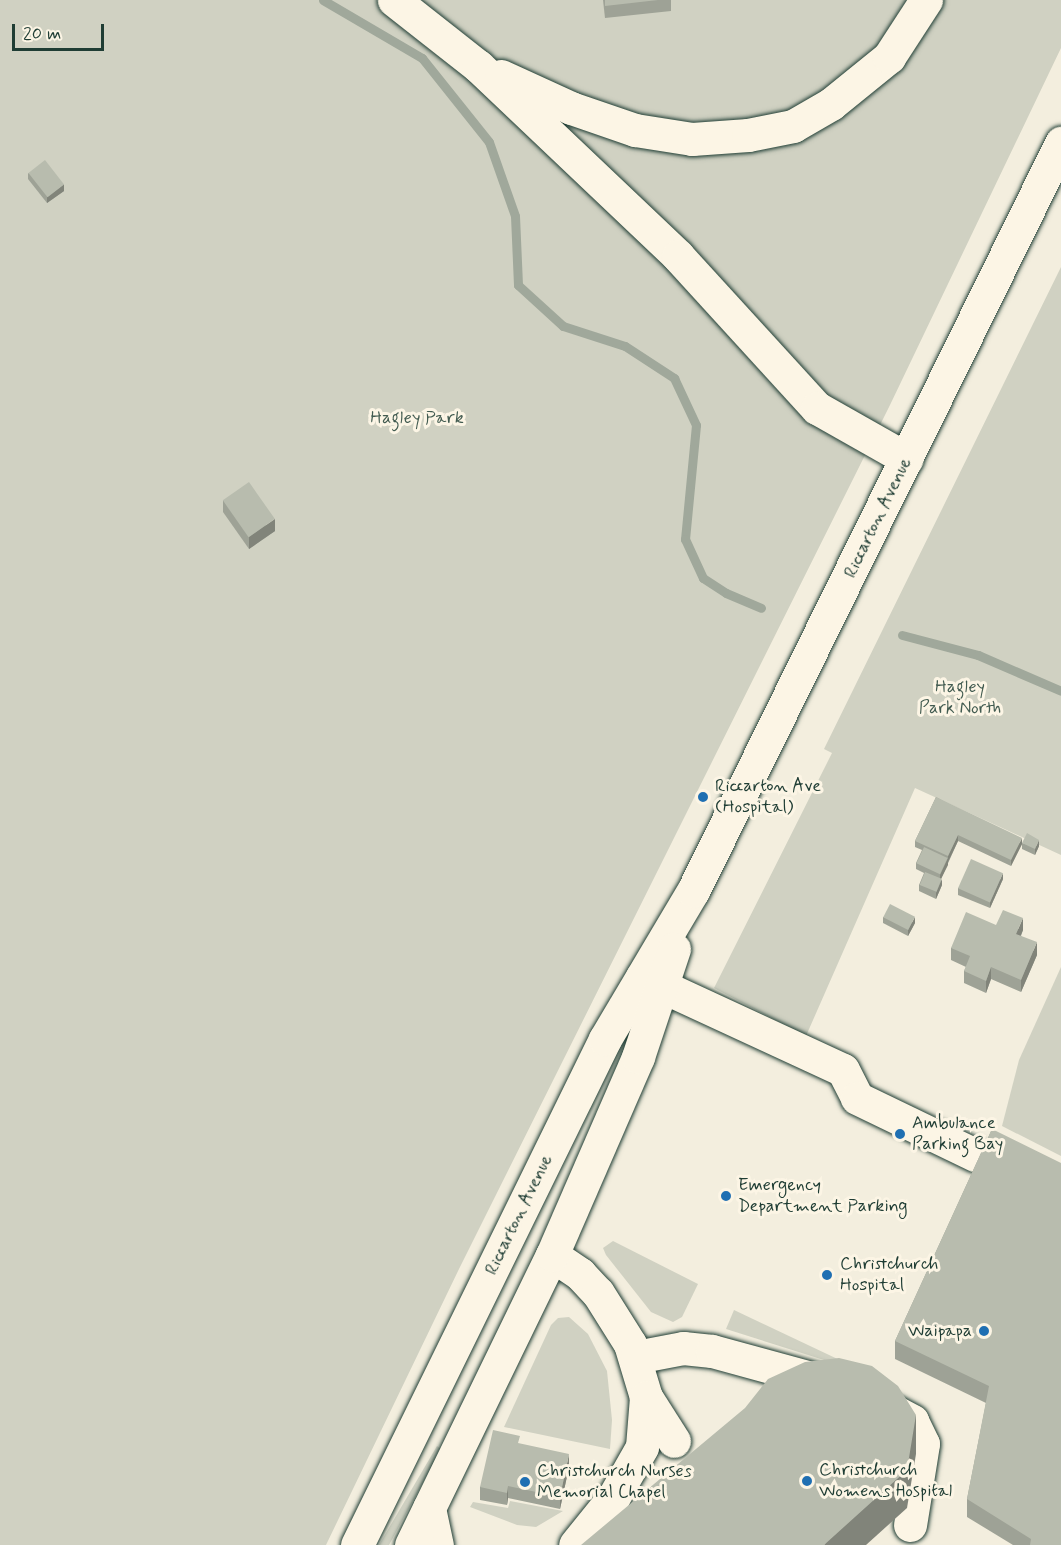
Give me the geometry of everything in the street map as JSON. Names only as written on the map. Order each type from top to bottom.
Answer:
[{"type":"main road","points":[[478,66],[567,106],[635,130],[692,139],[748,135],[793,126],[831,104],[889,57],[926,0]]},
{"type":"main road","points":[[401,12],[478,66],[678,256],[817,408],[907,459]]},
{"type":"main road","name":"Riccarton Avenue","points":[[411,1545],[552,1255],[638,1057],[652,982],[693,891],[1061,143]]},
{"type":"main road","points":[[652,982],[843,1070],[857,1098],[975,1155]]},
{"type":"main road","name":"Riccarton Avenue","points":[[357,1545],[605,1039],[652,982]]},
{"type":"main road","points":[[509,1236],[552,1255],[579,1274],[598,1293],[636,1358],[646,1397],[642,1447],[617,1501],[575,1545]]},
{"type":"main road","points":[[636,1358],[683,1348],[712,1351],[815,1379],[898,1412],[912,1421],[923,1444],[910,1526]]},
{"type":"main road","points":[[646,1397],[675,1441]]},
{"type":"main road","points":[[429,1508],[437,1545]]},
{"type":"green space","name":"Hagley Park","points":[[0,0],[1061,0],[1061,48],[890,405],[459,1269],[326,1545],[0,1545]]},
{"type":"green space","name":"Hagley Park North","points":[[1061,267],[1061,855],[915,788],[806,1036],[714,988],[832,753],[824,749]]},
{"type":"green space","points":[[1061,967],[1061,1156],[1002,1126],[1019,1060]]},
{"type":"green space","points":[[613,1241],[698,1284],[682,1317],[673,1322],[651,1312],[606,1255],[603,1248]]},
{"type":"green space","points":[[734,1310],[846,1363],[843,1366],[726,1329]]},
{"type":"green space","points":[[569,1317],[588,1334],[607,1371],[612,1420],[610,1449],[504,1427],[551,1325],[558,1318]]},
{"type":"green space","points":[[437,1446],[441,1449],[389,1545],[379,1545]]},
{"type":"green space","points":[[510,1501],[563,1511],[536,1527],[517,1525],[470,1507],[473,1502],[508,1508]]},
{"type":"building","points":[[605,0],[658,0],[605,6]]},
{"type":"building","points":[[45,160],[64,184],[48,197],[28,173]]},
{"type":"building","points":[[249,482],[275,519],[249,537],[223,500]]},
{"type":"building","points":[[936,797],[1022,838],[1011,860],[958,835],[948,856],[915,841]]},
{"type":"building","points":[[1027,833],[1039,840],[1035,849],[1022,843]]},
{"type":"building","points":[[924,847],[948,858],[940,874],[916,863]]},
{"type":"building","points":[[971,859],[1003,873],[990,902],[958,888]]},
{"type":"building","points":[[925,872],[942,879],[936,892],[920,885]]},
{"type":"building","points":[[890,904],[915,917],[908,930],[883,917]]},
{"type":"building","points":[[1003,910],[1023,918],[1016,934],[1037,942],[1021,980],[991,967],[986,981],[964,971],[970,956],[951,948],[966,912],[996,925]]},
{"type":"building","name":"Waipapa","points":[[992,1129],[1061,1163],[1061,1545],[1030,1545],[1031,1539],[967,1499],[989,1386],[895,1341]]},
{"type":"building","name":"Christchurch Womens Hospital","points":[[839,1358],[872,1366],[898,1386],[916,1415],[907,1470],[824,1545],[581,1545],[745,1408],[768,1379],[805,1362]]},
{"type":"building","name":"Christchurch Nurses Memorial Chapel","points":[[493,1430],[520,1436],[518,1443],[569,1454],[560,1497],[508,1486],[507,1493],[480,1487]]},
{"type":"waterway","points":[[323,0],[422,58],[489,142],[515,216],[518,285],[563,326],[625,346],[674,378],[696,425],[685,539],[703,578],[726,593],[761,608]]},
{"type":"waterway","points":[[902,635],[978,655],[1061,691]]},
{"type":"place","name":"Riccarton Ave (Hospital)","points":[[703,797]]},
{"type":"place","name":"Ambulance Parking Bay","points":[[900,1134]]},
{"type":"place","name":"Emergency Department Parking","points":[[726,1196]]},
{"type":"place","name":"Christchurch Hospital","points":[[827,1275]]},
{"type":"place","name":"Waipapa","points":[[984,1331]]},
{"type":"place","name":"Christchurch Womens Hospital","points":[[807,1481]]},
{"type":"place","name":"Christchurch Nurses Memorial Chapel","points":[[525,1482]]}]
